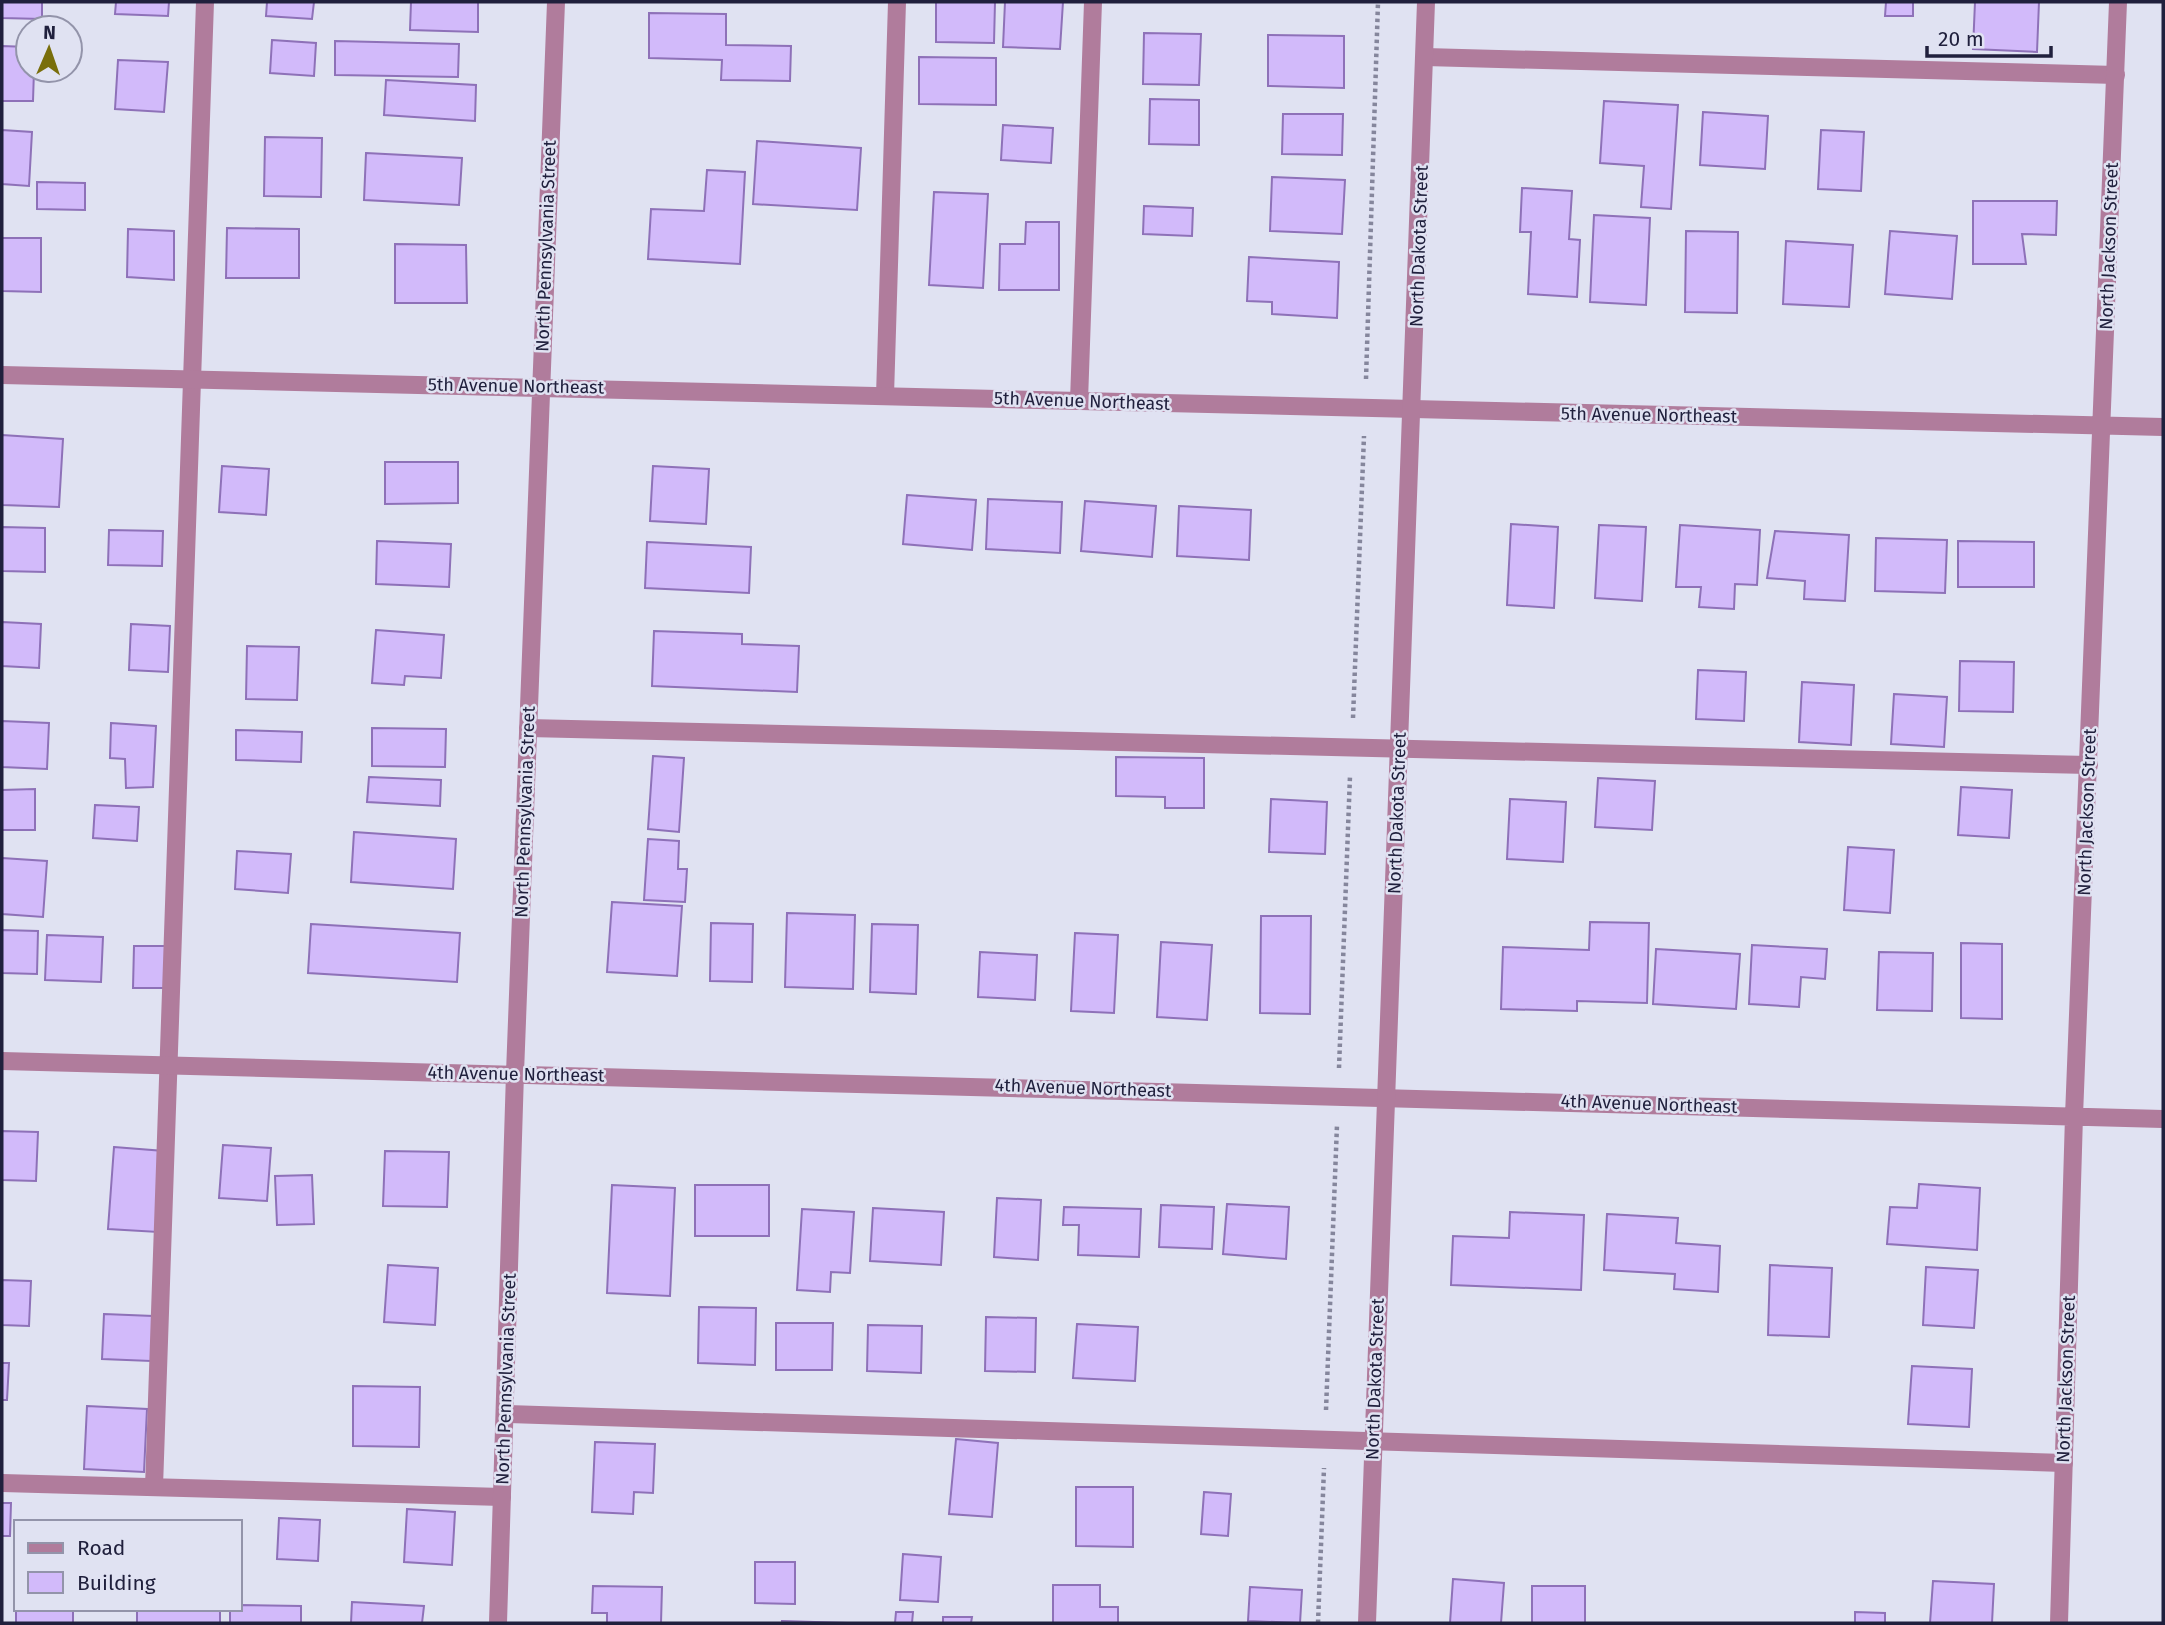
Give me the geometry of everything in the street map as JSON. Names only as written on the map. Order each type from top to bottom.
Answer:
[{"type":"street","points":[[154,1487],[205,2]]},
{"type":"street","name":"North Pennsylvania Street","points":[[498,1623],[515,1073],[556,2]]},
{"type":"street","points":[[885,396],[897,2]]},
{"type":"street","points":[[1079,401],[1093,2]]},
{"type":"street","name":"North Dakota Street","points":[[1367,1623],[1385,1096],[1414,410],[1426,2]]},
{"type":"street","name":"North Jackson Street","points":[[2059,1623],[2074,1116],[2118,2]]},
{"type":"street","points":[[1425,57],[2116,75]]},
{"type":"street","name":"5th Avenue Northeast","points":[[2,375],[2163,427]]},
{"type":"street","points":[[528,727],[2089,765]]},
{"type":"street","name":"4th Avenue Northeast","points":[[2,1061],[1385,1096],[2163,1119]]},
{"type":"street","points":[[505,1414],[1373,1439],[2064,1463]]},
{"type":"street","points":[[2,1483],[502,1497]]},
{"type":"path","points":[[1318,1623],[1378,2]]},
{"type":"building","points":[[2,2],[42,2],[42,14],[14,14],[14,18],[2,18]]},
{"type":"building","points":[[116,2],[169,2],[168,16],[115,14]]},
{"type":"building","points":[[267,2],[314,2],[312,19],[266,16]]},
{"type":"building","points":[[411,2],[478,2],[478,32],[410,30]]},
{"type":"building","points":[[936,2],[995,2],[994,43],[936,42]]},
{"type":"building","points":[[1005,2],[1063,2],[1060,49],[1003,47]]},
{"type":"building","points":[[1886,2],[1913,2],[1913,16],[1885,16]]},
{"type":"building","points":[[1975,2],[2039,2],[2037,52],[1973,49]]},
{"type":"building","points":[[649,13],[726,14],[726,45],[791,46],[790,81],[721,80],[722,60],[649,58]]},
{"type":"building","points":[[1144,33],[1201,34],[1199,85],[1143,84]]},
{"type":"building","points":[[1268,35],[1344,36],[1344,88],[1268,86]]},
{"type":"building","points":[[272,40],[316,43],[314,76],[270,73]]},
{"type":"building","points":[[335,41],[459,44],[458,77],[335,75]]},
{"type":"building","points":[[2,46],[14,46],[14,84],[34,84],[33,101],[2,101]]},
{"type":"building","points":[[919,57],[996,58],[996,105],[919,104]]},
{"type":"building","points":[[118,60],[168,62],[164,112],[115,109]]},
{"type":"building","points":[[386,80],[476,85],[475,121],[384,115]]},
{"type":"building","points":[[1150,99],[1199,100],[1199,145],[1149,144]]},
{"type":"building","points":[[1604,101],[1678,105],[1671,209],[1641,207],[1644,166],[1600,163]]},
{"type":"building","points":[[1703,112],[1768,116],[1765,169],[1700,165]]},
{"type":"building","points":[[1283,114],[1343,114],[1342,155],[1282,154]]},
{"type":"building","points":[[1003,125],[1053,128],[1051,163],[1001,160]]},
{"type":"building","points":[[2,130],[32,132],[29,186],[2,184]]},
{"type":"building","points":[[1821,130],[1864,132],[1861,191],[1818,189]]},
{"type":"building","points":[[265,137],[322,138],[321,197],[264,196]]},
{"type":"building","points":[[757,141],[861,148],[857,210],[753,204]]},
{"type":"building","points":[[366,153],[462,158],[459,205],[364,200]]},
{"type":"building","points":[[707,170],[745,172],[740,264],[648,259],[651,209],[704,211]]},
{"type":"building","points":[[1272,177],[1345,180],[1342,234],[1270,231]]},
{"type":"building","points":[[37,182],[85,183],[85,210],[37,209]]},
{"type":"building","points":[[1522,188],[1572,191],[1569,239],[1580,240],[1577,297],[1528,294],[1531,232],[1520,232]]},
{"type":"building","points":[[934,192],[988,194],[983,288],[929,285]]},
{"type":"building","points":[[1973,201],[2057,201],[2056,235],[2022,234],[2026,264],[1973,264]]},
{"type":"building","points":[[1144,206],[1193,208],[1192,236],[1143,234]]},
{"type":"building","points":[[1594,215],[1650,218],[1646,305],[1590,302]]},
{"type":"building","points":[[1026,222],[1059,222],[1059,290],[999,290],[1000,244],[1025,244]]},
{"type":"building","points":[[227,228],[299,229],[299,278],[226,278]]},
{"type":"building","points":[[128,229],[174,231],[174,280],[127,277]]},
{"type":"building","points":[[1686,231],[1738,232],[1737,313],[1685,312]]},
{"type":"building","points":[[1890,231],[1957,236],[1952,299],[1885,294]]},
{"type":"building","points":[[2,238],[41,238],[41,292],[2,291]]},
{"type":"building","points":[[1786,241],[1853,245],[1849,307],[1783,304]]},
{"type":"building","points":[[395,244],[466,245],[467,303],[395,303]]},
{"type":"building","points":[[1249,257],[1339,262],[1337,318],[1272,314],[1272,302],[1247,301]]},
{"type":"building","points":[[2,435],[63,439],[59,507],[2,505]]},
{"type":"building","points":[[385,462],[458,462],[458,503],[385,504]]},
{"type":"building","points":[[222,466],[269,469],[266,515],[219,512]]},
{"type":"building","points":[[653,466],[709,469],[706,524],[650,521]]},
{"type":"building","points":[[907,495],[976,500],[972,550],[903,544]]},
{"type":"building","points":[[988,499],[1062,502],[1060,553],[986,549]]},
{"type":"building","points":[[1085,501],[1156,506],[1152,557],[1081,551]]},
{"type":"building","points":[[1179,506],[1251,510],[1249,560],[1177,556]]},
{"type":"building","points":[[1511,524],[1558,527],[1554,608],[1507,605]]},
{"type":"building","points":[[1599,525],[1646,527],[1642,601],[1595,598]]},
{"type":"building","points":[[1680,525],[1760,530],[1757,585],[1735,584],[1734,609],[1699,607],[1701,587],[1676,587]]},
{"type":"building","points":[[2,527],[45,528],[45,572],[2,571]]},
{"type":"building","points":[[109,530],[163,531],[162,566],[108,565]]},
{"type":"building","points":[[1775,531],[1849,535],[1845,601],[1804,599],[1805,581],[1767,578]]},
{"type":"building","points":[[1876,538],[1947,540],[1945,593],[1875,591]]},
{"type":"building","points":[[377,541],[451,544],[449,587],[376,584]]},
{"type":"building","points":[[1958,541],[2034,542],[2034,587],[1958,587]]},
{"type":"building","points":[[647,542],[751,547],[749,593],[645,588]]},
{"type":"building","points":[[2,622],[41,624],[39,668],[2,666]]},
{"type":"building","points":[[131,624],[170,626],[168,672],[129,670]]},
{"type":"building","points":[[376,630],[444,635],[441,678],[405,676],[404,685],[372,683]]},
{"type":"building","points":[[654,631],[742,634],[742,644],[799,646],[797,692],[652,686]]},
{"type":"building","points":[[247,646],[299,647],[297,700],[246,699]]},
{"type":"building","points":[[1960,661],[2014,662],[2013,712],[1959,711]]},
{"type":"building","points":[[1698,670],[1746,672],[1744,721],[1696,719]]},
{"type":"building","points":[[1802,682],[1854,685],[1851,745],[1799,742]]},
{"type":"building","points":[[1894,694],[1947,697],[1944,747],[1891,744]]},
{"type":"building","points":[[2,721],[49,723],[47,769],[2,767]]},
{"type":"building","points":[[111,723],[156,726],[153,787],[126,788],[125,759],[110,758]]},
{"type":"building","points":[[372,728],[446,729],[445,767],[372,766]]},
{"type":"building","points":[[236,730],[302,732],[301,762],[236,760]]},
{"type":"building","points":[[653,756],[684,758],[679,832],[648,829]]},
{"type":"building","points":[[1116,757],[1204,758],[1204,808],[1165,808],[1165,797],[1116,796]]},
{"type":"building","points":[[369,777],[441,780],[440,806],[367,802]]},
{"type":"building","points":[[1598,778],[1655,781],[1652,830],[1595,827]]},
{"type":"building","points":[[1961,787],[2012,790],[2009,838],[1958,835]]},
{"type":"building","points":[[35,789],[35,830],[2,830],[2,790]]},
{"type":"building","points":[[1271,799],[1327,802],[1325,854],[1269,852]]},
{"type":"building","points":[[1510,799],[1566,802],[1563,862],[1507,859]]},
{"type":"building","points":[[95,805],[139,807],[137,841],[93,838]]},
{"type":"building","points":[[354,832],[456,839],[453,889],[351,882]]},
{"type":"building","points":[[648,839],[679,841],[678,869],[687,869],[685,902],[644,900]]},
{"type":"building","points":[[1848,847],[1894,850],[1890,913],[1844,910]]},
{"type":"building","points":[[237,851],[291,854],[288,893],[235,889]]},
{"type":"building","points":[[2,858],[47,861],[43,917],[2,914]]},
{"type":"building","points":[[612,902],[682,906],[677,976],[607,972]]},
{"type":"building","points":[[787,913],[855,915],[853,989],[785,987]]},
{"type":"building","points":[[1261,916],[1311,916],[1310,1014],[1260,1013]]},
{"type":"building","points":[[1590,922],[1649,923],[1647,1003],[1577,1001],[1577,1011],[1501,1009],[1503,947],[1589,950]]},
{"type":"building","points":[[711,923],[753,924],[752,982],[710,981]]},
{"type":"building","points":[[311,924],[460,933],[457,982],[308,973]]},
{"type":"building","points":[[872,924],[918,925],[916,994],[870,992]]},
{"type":"building","points":[[2,930],[38,931],[37,974],[2,973]]},
{"type":"building","points":[[1075,933],[1118,935],[1114,1013],[1071,1011]]},
{"type":"building","points":[[47,935],[103,937],[101,982],[45,980]]},
{"type":"building","points":[[1161,942],[1212,945],[1207,1020],[1157,1017]]},
{"type":"building","points":[[1961,943],[2002,944],[2002,1019],[1961,1018]]},
{"type":"building","points":[[1752,945],[1827,949],[1825,979],[1801,977],[1799,1007],[1749,1004]]},
{"type":"building","points":[[134,946],[173,946],[172,988],[133,988]]},
{"type":"building","points":[[1656,949],[1740,954],[1736,1009],[1653,1004]]},
{"type":"building","points":[[980,952],[1037,955],[1035,1000],[978,997]]},
{"type":"building","points":[[1879,952],[1933,953],[1932,1011],[1877,1010]]},
{"type":"building","points":[[2,1131],[38,1132],[36,1181],[2,1180]]},
{"type":"building","points":[[223,1145],[271,1148],[267,1201],[219,1198]]},
{"type":"building","points":[[114,1147],[164,1151],[158,1232],[108,1229]]},
{"type":"building","points":[[385,1151],[449,1152],[447,1207],[383,1206]]},
{"type":"building","points":[[312,1175],[314,1224],[277,1225],[275,1176]]},
{"type":"building","points":[[1919,1184],[1980,1188],[1977,1250],[1887,1244],[1890,1207],[1917,1208]]},
{"type":"building","points":[[612,1185],[675,1188],[670,1296],[607,1293]]},
{"type":"building","points":[[695,1185],[769,1185],[769,1236],[695,1236]]},
{"type":"building","points":[[997,1198],[1041,1200],[1038,1260],[994,1257]]},
{"type":"building","points":[[1227,1204],[1289,1207],[1286,1259],[1223,1254]]},
{"type":"building","points":[[1161,1205],[1214,1207],[1212,1249],[1159,1247]]},
{"type":"building","points":[[1064,1207],[1141,1209],[1139,1257],[1078,1255],[1079,1225],[1063,1225]]},
{"type":"building","points":[[873,1208],[944,1212],[941,1265],[870,1261]]},
{"type":"building","points":[[802,1209],[854,1212],[850,1273],[831,1272],[830,1292],[797,1290]]},
{"type":"building","points":[[1510,1212],[1584,1215],[1581,1290],[1451,1285],[1453,1236],[1509,1238]]},
{"type":"building","points":[[1607,1214],[1678,1218],[1676,1243],[1720,1246],[1718,1292],[1674,1289],[1675,1274],[1604,1270]]},
{"type":"building","points":[[388,1265],[438,1268],[435,1325],[384,1322]]},
{"type":"building","points":[[1770,1265],[1832,1268],[1829,1337],[1768,1335]]},
{"type":"building","points":[[1926,1267],[1978,1270],[1974,1328],[1923,1325]]},
{"type":"building","points":[[2,1280],[31,1281],[29,1326],[2,1325]]},
{"type":"building","points":[[699,1307],[756,1308],[755,1365],[698,1363]]},
{"type":"building","points":[[104,1314],[153,1316],[151,1361],[102,1359]]},
{"type":"building","points":[[986,1317],[1036,1318],[1035,1372],[985,1371]]},
{"type":"building","points":[[776,1323],[833,1323],[832,1370],[776,1370]]},
{"type":"building","points":[[1077,1324],[1138,1327],[1135,1381],[1073,1378]]},
{"type":"building","points":[[868,1325],[922,1326],[921,1373],[867,1371]]},
{"type":"building","points":[[2,1363],[9,1363],[7,1400],[2,1400]]},
{"type":"building","points":[[1912,1366],[1972,1369],[1969,1427],[1908,1424]]},
{"type":"building","points":[[353,1386],[420,1387],[419,1447],[353,1446]]},
{"type":"building","points":[[87,1406],[147,1409],[144,1472],[84,1469]]},
{"type":"building","points":[[956,1439],[998,1443],[992,1517],[949,1514]]},
{"type":"building","points":[[595,1442],[655,1444],[653,1493],[634,1492],[633,1514],[592,1512]]},
{"type":"building","points":[[1076,1487],[1133,1487],[1133,1547],[1076,1546]]},
{"type":"building","points":[[1204,1492],[1231,1494],[1228,1536],[1201,1534]]},
{"type":"building","points":[[2,1503],[11,1503],[10,1536],[2,1536]]},
{"type":"building","points":[[407,1509],[455,1512],[452,1565],[404,1562]]},
{"type":"building","points":[[279,1518],[320,1520],[318,1561],[277,1559]]},
{"type":"building","points":[[903,1554],[941,1557],[938,1602],[900,1600]]},
{"type":"building","points":[[755,1562],[795,1562],[795,1604],[755,1603]]},
{"type":"building","points":[[1453,1579],[1504,1583],[1501,1623],[1450,1623]]},
{"type":"building","points":[[1933,1581],[1994,1584],[1992,1623],[1930,1623]]},
{"type":"building","points":[[1053,1585],[1100,1585],[1100,1607],[1118,1607],[1118,1623],[1053,1623]]},
{"type":"building","points":[[593,1586],[662,1587],[661,1623],[607,1623],[607,1613],[592,1613]]},
{"type":"building","points":[[1532,1586],[1585,1586],[1585,1623],[1532,1623]]},
{"type":"building","points":[[1250,1587],[1302,1590],[1300,1623],[1248,1621]]},
{"type":"building","points":[[352,1602],[424,1606],[422,1623],[351,1623]]},
{"type":"building","points":[[242,1605],[301,1606],[301,1623],[230,1623],[230,1611],[242,1611]]},
{"type":"building","points":[[16,1611],[73,1611],[73,1623],[16,1623]]},
{"type":"building","points":[[137,1611],[220,1611],[220,1623],[137,1623]]},
{"type":"building","points":[[896,1612],[913,1612],[912,1623],[895,1623]]},
{"type":"building","points":[[1855,1612],[1885,1613],[1885,1623],[1855,1623]]},
{"type":"building","points":[[943,1617],[972,1617],[971,1623],[943,1623]]},
{"type":"building","points":[[782,1621],[848,1623],[782,1623]]}]
